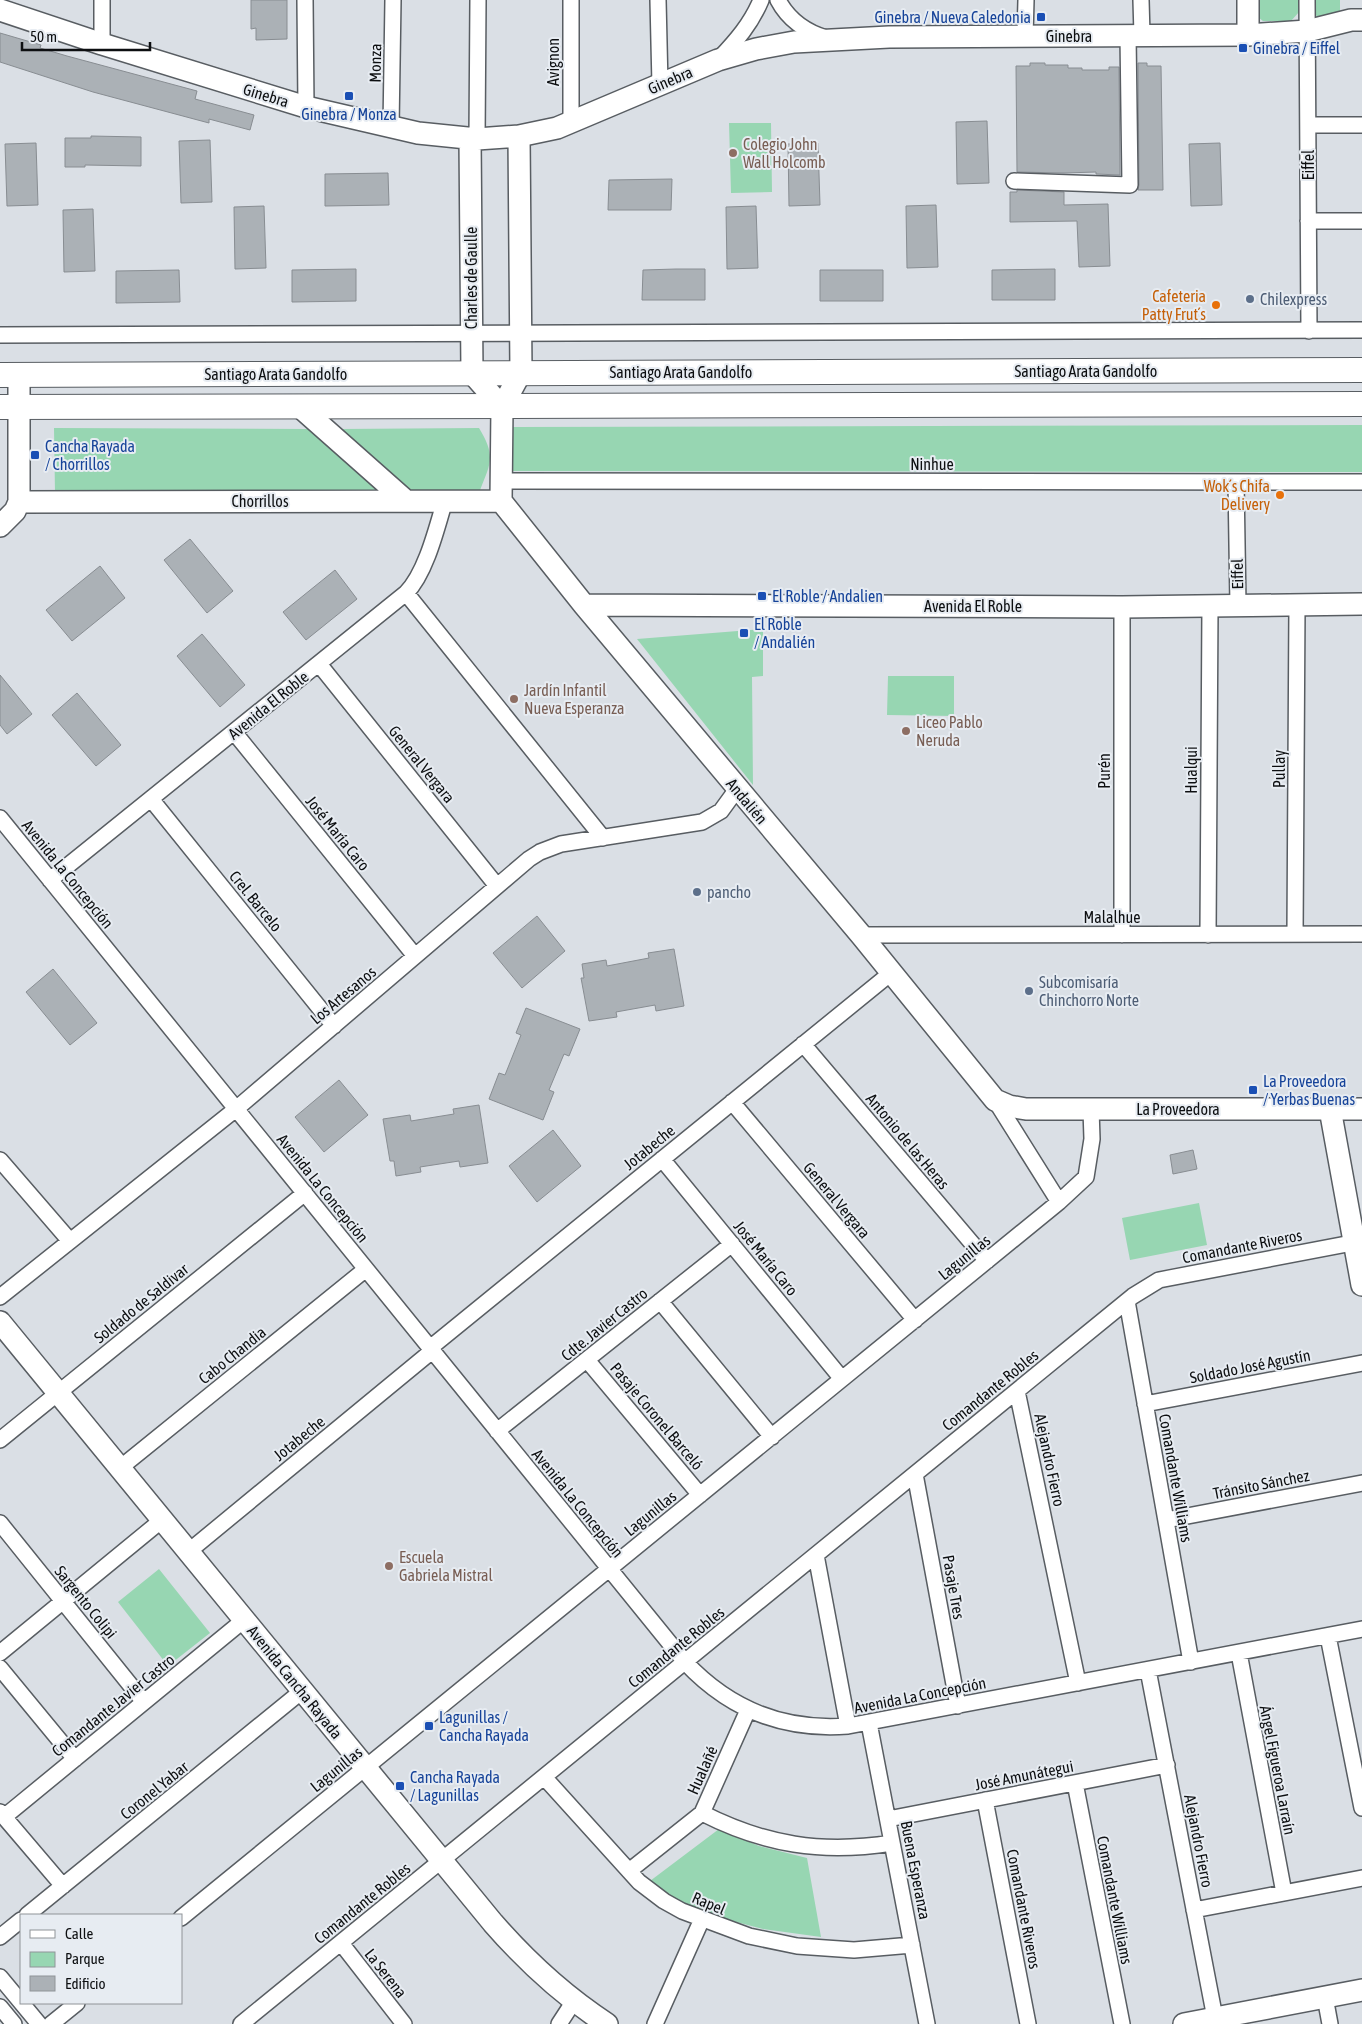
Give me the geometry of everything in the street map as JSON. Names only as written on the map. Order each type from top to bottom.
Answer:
[{"type":"main road","name":"Santiago Arata Gandolfo","points":[[9,375],[1362,370]]},
{"type":"main road","name":"Santiago Arata Gandolfo","points":[[10,407],[1362,404]]},
{"type":"street","points":[[102,0],[102,44]]},
{"type":"street","points":[[306,0],[306,107]]},
{"type":"street","name":"Monza","points":[[391,127],[393,0]]},
{"type":"street","name":"Charles de Gaulle","points":[[472,373],[474,138],[478,0]]},
{"type":"street","name":"Avignon","points":[[571,0],[571,123]]},
{"type":"street","points":[[658,0],[660,85]]},
{"type":"street","points":[[718,60],[741,36],[761,0]]},
{"type":"street","points":[[778,0],[786,13],[810,33],[828,39]]},
{"type":"street","points":[[1026,0],[1026,36]]},
{"type":"street","points":[[1014,181],[1130,185],[1135,35],[1141,0]]},
{"type":"street","points":[[1248,0],[1248,35]]},
{"type":"street","name":"Eiffel","points":[[1307,0],[1309,331]]},
{"type":"street","name":"Ginebra","points":[[0,10],[102,44],[306,107],[438,136],[474,138],[519,136],[571,123],[718,60],[775,45],[828,39],[1248,35],[1308,31],[1351,20],[1362,20]]},
{"type":"street","points":[[1308,125],[1362,124]]},
{"type":"street","points":[[501,491],[502,407],[521,372],[519,136]]},
{"type":"street","points":[[1308,221],[1362,221]]},
{"type":"street","points":[[0,335],[1362,330]]},
{"type":"street","points":[[472,373],[502,407]]},
{"type":"street","points":[[0,526],[15,511],[19,502],[10,407],[9,375]]},
{"type":"street","points":[[300,407],[405,500]]},
{"type":"street","name":"Eiffel","points":[[1236,482],[1238,605]]},
{"type":"street","name":"Ninhue","points":[[501,491],[1362,482]]},
{"type":"street","name":"Chorrillos","points":[[19,502],[445,500],[501,491]]},
{"type":"street","name":"Andalién","points":[[501,491],[584,605],[862,935],[995,1100]]},
{"type":"street","name":"Avenida El Roble","points":[[50,880],[406,593],[415,584],[436,533],[445,500]]},
{"type":"street","points":[[406,593],[603,838]]},
{"type":"street","name":"Avenida El Roble","points":[[584,605],[1210,606],[1362,604]]},
{"type":"street","name":"Pullay","points":[[1295,934],[1297,605]]},
{"type":"street","name":"Purén","points":[[1122,606],[1122,934]]},
{"type":"street","name":"Hualqui","points":[[1208,934],[1210,606]]},
{"type":"street","name":"General Vergara","points":[[319,664],[498,886]]},
{"type":"street","name":"José María Caro","points":[[234,732],[415,956]]},
{"type":"street","name":"Los Artesanos","points":[[0,1297],[236,1109],[529,859],[545,849],[561,844],[702,822],[721,811],[737,788]]},
{"type":"street","name":"Crel. Barcelo","points":[[151,799],[334,1026]]},
{"type":"street","name":"Avenida La Concepción","points":[[0,818],[684,1662],[708,1685],[748,1710],[775,1720],[804,1726],[848,1726],[1362,1629]]},
{"type":"street","name":"Malalhue","points":[[862,935],[1362,934]]},
{"type":"street","name":"Jotabeche","points":[[188,1552],[431,1349],[891,973]]},
{"type":"street","name":"Antonio de las Heras","points":[[803,1044],[987,1261]]},
{"type":"street","points":[[995,1100],[1059,1202]]},
{"type":"street","name":"La Proveedora","points":[[995,1100],[1009,1106],[1026,1109],[1362,1109]]},
{"type":"street","name":"General Vergara","points":[[732,1102],[915,1320]]},
{"type":"street","name":"Lagunillas","points":[[182,1917],[1059,1202],[1086,1177],[1092,1139],[1091,1109]]},
{"type":"street","points":[[1330,1109],[1358,1242],[1362,1286]]},
{"type":"street","name":"José María Caro","points":[[662,1159],[842,1379]]},
{"type":"street","points":[[0,1160],[70,1241]]},
{"type":"street","name":"Soldado de Saldivar","points":[[0,1440],[305,1194]]},
{"type":"street","name":"Comandante Riveros","points":[[1130,1299],[1159,1280],[1358,1242]]},
{"type":"street","name":"Cdte. Javier Castro","points":[[498,1431],[732,1244]]},
{"type":"street","name":"Cabo Chandia","points":[[120,1468],[366,1269]]},
{"type":"street","name":"Comandante Robles","points":[[241,2024],[1130,1299]]},
{"type":"street","name":"Comandante Williams","points":[[1130,1299],[1145,1404],[1191,1662]]},
{"type":"street","points":[[660,1301],[772,1436]]},
{"type":"street","name":"Avenida Cancha Rayada","points":[[0,1322],[441,1861],[512,1944],[546,1979],[607,2024]]},
{"type":"street","name":"Pasaje Coronel Barceló","points":[[587,1360],[700,1495]]},
{"type":"street","name":"Soldado José Agustín","points":[[1145,1404],[1362,1363]]},
{"type":"street","name":"Alejandro Fierro","points":[[1017,1390],[1078,1683]]},
{"type":"street","name":"Pasaje Tres","points":[[915,1474],[958,1706]]},
{"type":"street","name":"Tránsito Sánchez","points":[[1166,1520],[1362,1483]]},
{"type":"street","points":[[0,1653],[162,1520]]},
{"type":"street","name":"Sargento Colipi","points":[[0,1524],[144,1702]]},
{"type":"street","points":[[816,1555],[848,1726]]},
{"type":"street","name":"Comandante Javier Castro","points":[[2,1814],[75,1759],[244,1620]]},
{"type":"street","points":[[1328,1636],[1362,1808]]},
{"type":"street","name":"Ángel Figueroa Larraín","points":[[1239,1653],[1284,1893]]},
{"type":"street","points":[[0,1668],[75,1759]]},
{"type":"street","name":"Alejandro Fierro","points":[[1148,1670],[1194,1910],[1226,2019]]},
{"type":"street","name":"Coronel Yabar","points":[[28,1914],[302,1691]]},
{"type":"street","name":"Hualañé","points":[[629,1871],[702,1813],[748,1710]]},
{"type":"street","name":"Buena Esperanza","points":[[869,1723],[927,2024]]},
{"type":"street","name":"José Amunátegui","points":[[888,1819],[1167,1765]]},
{"type":"street","name":"Rapel","points":[[544,1777],[629,1871],[651,1892],[664,1901],[702,1919],[748,1936],[797,1946],[854,1950],[912,1945]]},
{"type":"street","name":"Comandante Williams","points":[[1075,1783],[1122,2024]]},
{"type":"street","name":"Comandante Riveros","points":[[985,1800],[1028,2024]]},
{"type":"street","points":[[702,1813],[744,1832],[788,1844],[840,1848],[892,1843]]},
{"type":"street","points":[[2,1814],[62,1886]]},
{"type":"street","points":[[1194,1910],[1362,1878]]},
{"type":"street","points":[[655,2024],[702,1919]]},
{"type":"street","points":[[0,1937],[20,1921]]},
{"type":"street","name":"La Serena","points":[[341,1942],[404,2024]]},
{"type":"street","points":[[0,1977],[20,2002]]},
{"type":"street","points":[[1184,2024],[1226,2019],[1362,1990]]},
{"type":"street","points":[[1325,1997],[1330,2024]]},
{"type":"street","points":[[559,2024],[574,2001]]},
{"type":"street","points":[[22,2004],[38,2024]]},
{"type":"street","points":[[51,2024],[76,2004]]},
{"type":"street","points":[[0,2007],[14,2024]]},
{"type":"green space","points":[[1254,0],[1299,0],[1299,12],[1291,21],[1263,21],[1254,14]]},
{"type":"green space","points":[[1311,0],[1340,0],[1340,12],[1318,17],[1311,11]]},
{"type":"green space","points":[[729,123],[771,123],[772,192],[731,193]]},
{"type":"green space","points":[[1362,425],[1362,472],[513,471],[513,427]]},
{"type":"green space","points":[[54,428],[308,429],[384,494],[55,493]]},
{"type":"green space","points":[[479,428],[485,438],[490,460],[479,493],[412,493],[340,429]]},
{"type":"green space","points":[[763,629],[763,676],[752,677],[753,785],[637,639]]},
{"type":"green space","points":[[888,676],[954,676],[954,716],[887,715]]},
{"type":"green space","points":[[1199,1203],[1207,1245],[1130,1260],[1122,1218]]},
{"type":"green space","points":[[159,1569],[210,1633],[168,1666],[118,1602]]},
{"type":"green space","points":[[719,1829],[759,1846],[807,1858],[821,1937],[763,1929],[698,1912],[671,1897],[650,1881]]},
{"type":"building","points":[[251,0],[287,0],[287,39],[256,40],[256,28],[251,29]]},
{"type":"building","points":[[0,33],[41,45],[40,48],[67,56],[197,91],[195,99],[254,115],[250,130],[209,119],[209,123],[93,92],[0,62]]},
{"type":"building","points":[[1030,63],[1068,65],[1068,68],[1082,68],[1082,70],[1109,70],[1109,67],[1119,67],[1120,175],[1096,174],[1096,172],[1017,172],[1016,66],[1030,66]]},
{"type":"building","points":[[1138,63],[1147,63],[1147,66],[1161,66],[1163,190],[1138,190]]},
{"type":"building","points":[[987,121],[989,183],[957,184],[956,122]]},
{"type":"building","points":[[91,136],[141,137],[141,166],[85,165],[85,167],[65,167],[65,138],[91,138]]},
{"type":"building","points":[[210,140],[212,202],[181,203],[179,141]]},
{"type":"building","points":[[36,143],[38,205],[7,206],[5,144]]},
{"type":"building","points":[[818,143],[820,205],[789,206],[788,144]]},
{"type":"building","points":[[1220,143],[1222,205],[1191,206],[1189,144]]},
{"type":"building","points":[[388,173],[389,205],[325,206],[325,174]]},
{"type":"building","points":[[672,179],[671,210],[608,210],[609,180]]},
{"type":"building","points":[[1017,190],[1064,192],[1064,205],[1108,204],[1110,266],[1079,267],[1077,221],[1010,222],[1010,192],[1017,192]]},
{"type":"building","points":[[936,205],[938,267],[907,268],[906,206]]},
{"type":"building","points":[[264,206],[266,268],[235,269],[234,207]]},
{"type":"building","points":[[756,206],[758,268],[727,269],[726,207]]},
{"type":"building","points":[[93,209],[95,271],[64,272],[63,210]]},
{"type":"building","points":[[356,269],[356,301],[292,302],[292,270]]},
{"type":"building","points":[[705,269],[705,300],[642,300],[643,270]]},
{"type":"building","points":[[1055,269],[1055,300],[992,300],[992,270]]},
{"type":"building","points":[[179,270],[180,302],[116,303],[116,271]]},
{"type":"building","points":[[820,270],[883,270],[883,301],[820,301]]},
{"type":"building","points":[[190,539],[233,591],[207,613],[164,560]]},
{"type":"building","points":[[100,566],[125,598],[72,641],[46,610]]},
{"type":"building","points":[[335,570],[357,599],[306,640],[283,612]]},
{"type":"building","points":[[202,634],[245,685],[220,707],[177,656]]},
{"type":"building","points":[[0,675],[32,714],[7,734],[0,725]]},
{"type":"building","points":[[77,693],[121,745],[96,766],[52,715]]},
{"type":"building","points":[[537,916],[565,951],[522,988],[493,953]]},
{"type":"building","points":[[674,949],[684,1006],[656,1011],[655,1005],[616,1012],[617,1017],[589,1021],[581,978],[584,978],[582,964],[606,960],[607,966],[649,958],[648,953]]},
{"type":"building","points":[[53,969],[97,1023],[70,1045],[26,992]]},
{"type":"building","points":[[526,1008],[580,1029],[569,1056],[564,1054],[549,1090],[554,1092],[543,1120],[489,1099],[499,1073],[505,1075],[521,1035],[516,1033]]},
{"type":"building","points":[[339,1080],[368,1115],[324,1152],[295,1117]]},
{"type":"building","points":[[479,1105],[488,1163],[460,1167],[459,1161],[420,1167],[421,1172],[396,1176],[394,1161],[390,1161],[383,1119],[410,1115],[411,1121],[454,1114],[453,1109]]},
{"type":"building","points":[[553,1130],[581,1166],[537,1202],[509,1166]]},
{"type":"building","points":[[1193,1150],[1197,1169],[1173,1174],[1170,1155]]},
{"type":"place","name":"Ginebra / Nueva Caledonia","points":[[1041,17]]},
{"type":"place","name":"Ginebra / Eiffel","points":[[1243,48]]},
{"type":"place","name":"Ginebra / Monza","points":[[349,96]]},
{"type":"place","name":"Colegio John Wall Holcomb","points":[[733,153]]},
{"type":"place","name":"Chilexpress","points":[[1250,299]]},
{"type":"place","name":"Cafeteria Patty Frut´s","points":[[1216,305]]},
{"type":"place","name":"Cancha Rayada / Chorrillos","points":[[35,455]]},
{"type":"place","name":"Wok´s Chifa Delivery","points":[[1280,495]]},
{"type":"place","name":"El Roble / Andalien","points":[[762,596]]},
{"type":"place","name":"El Roble / Andalién","points":[[744,633]]},
{"type":"place","name":"Jardín Infantil Nueva Esperanza","points":[[514,699]]},
{"type":"place","name":"Liceo Pablo Neruda","points":[[906,731]]},
{"type":"place","name":"pancho","points":[[697,892]]},
{"type":"place","name":"Subcomisaría Chinchorro Norte","points":[[1029,991]]},
{"type":"place","name":"La Proveedora / Yerbas Buenas","points":[[1253,1090]]},
{"type":"place","name":"Escuela Gabriela Mistral","points":[[389,1566]]},
{"type":"place","name":"Lagunillas / Cancha Rayada","points":[[429,1726]]},
{"type":"place","name":"Cancha Rayada / Lagunillas","points":[[400,1786]]}]
